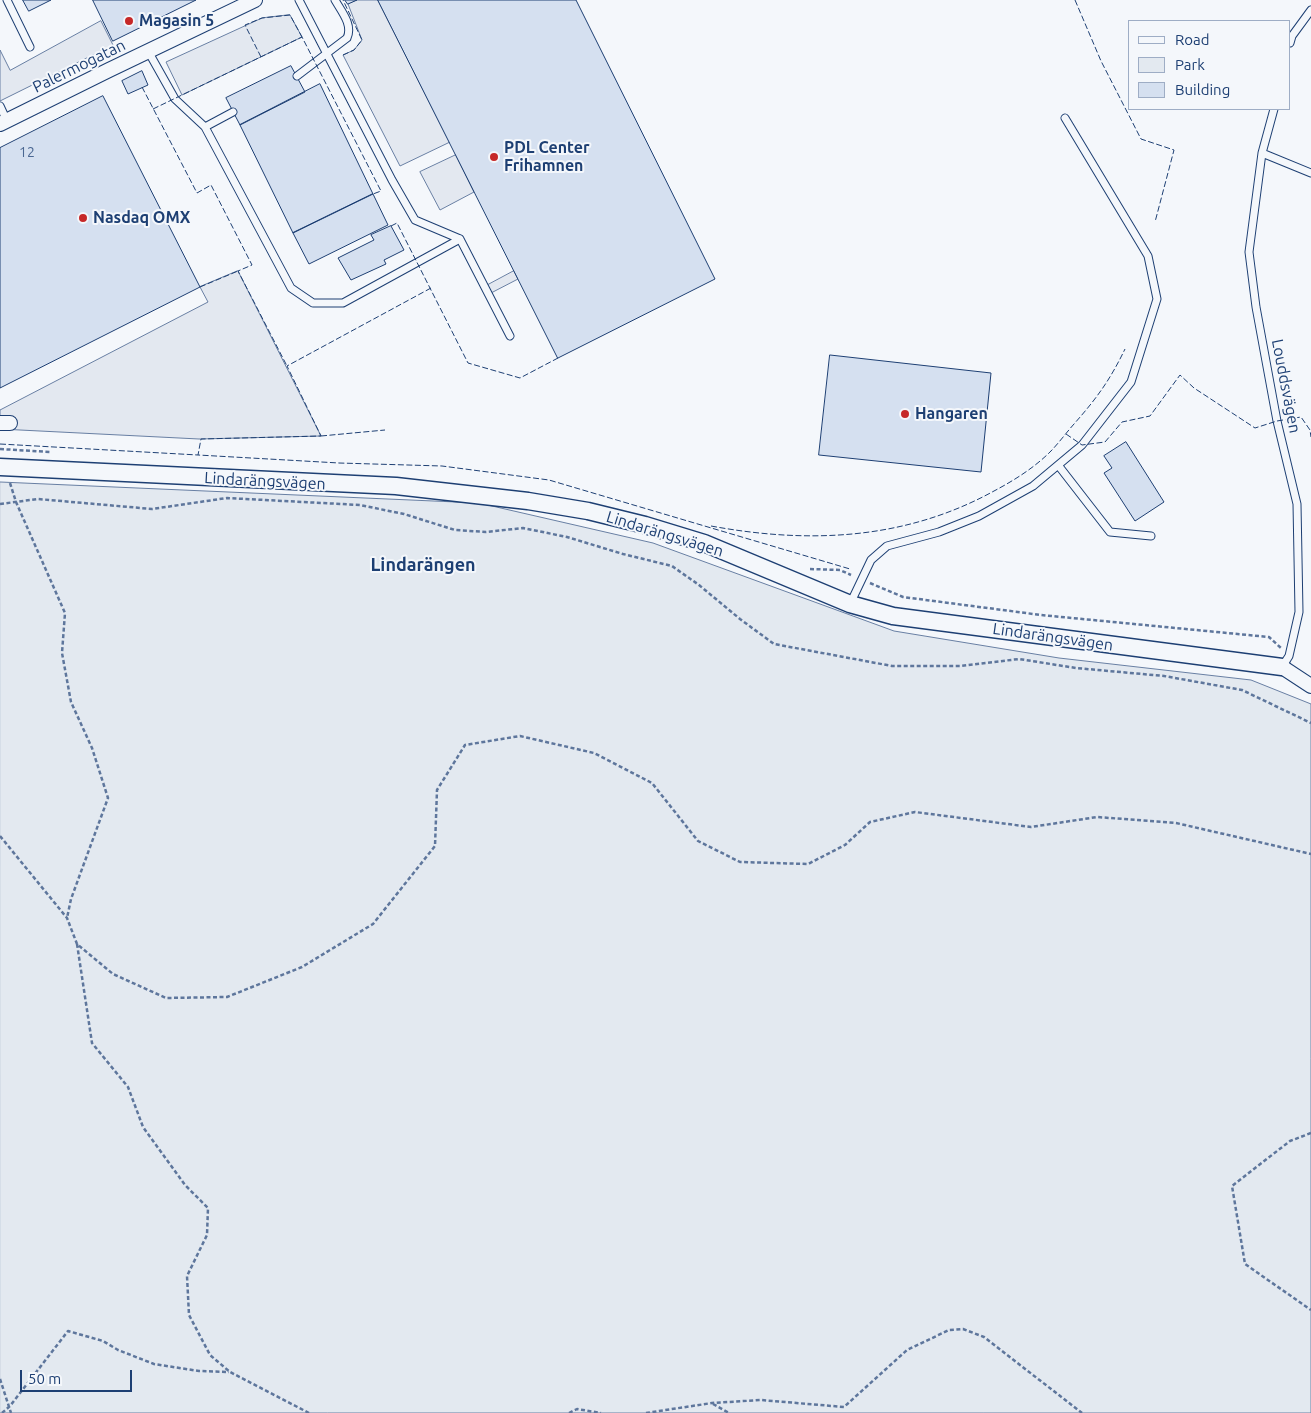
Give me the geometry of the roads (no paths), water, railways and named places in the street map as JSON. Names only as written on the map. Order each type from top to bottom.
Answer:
[{"type":"street","name":"Palermogatan","points":[[4,123],[255,0]]},
{"type":"street","name":"Lindarängsvägen","points":[[2,467],[396,486],[528,501],[588,511],[645,525],[704,543],[850,604],[893,616],[1286,661],[1311,686]]},
{"type":"lane","points":[[7,0],[30,47]]},
{"type":"lane","points":[[299,0],[392,180],[415,220],[460,240],[510,336]]},
{"type":"lane","points":[[298,76],[340,45],[350,32],[346,19],[335,0]]},
{"type":"lane","points":[[1291,40],[1311,10]]},
{"type":"lane","points":[[148,51],[175,99],[205,127],[291,288],[313,303],[342,303],[460,240]]},
{"type":"lane","points":[[0,106],[4,123]]},
{"type":"lane","name":"Louddsvägen","points":[[1274,110],[1262,153],[1249,252],[1256,307],[1278,421],[1297,504],[1299,612],[1286,661]]},
{"type":"lane","points":[[205,127],[233,112]]},
{"type":"lane","points":[[850,604],[871,560],[887,546],[939,532],[979,516],[1033,486],[1082,445],[1131,382],[1157,299],[1148,256],[1065,118]]},
{"type":"lane","points":[[1262,153],[1311,173]]},
{"type":"lane","points":[[1058,465],[1110,532],[1151,536]]},
{"type":"place","name":"Magasin 5","points":[[129,21]]},
{"type":"place","name":"PDL Center Frihamnen","points":[[494,157]]},
{"type":"place","name":"Nasdaq OMX","points":[[83,218]]},
{"type":"place","name":"Hangaren","points":[[905,414]]},
{"type":"district","name":"Lindarängen","points":[[423,565]]}]
